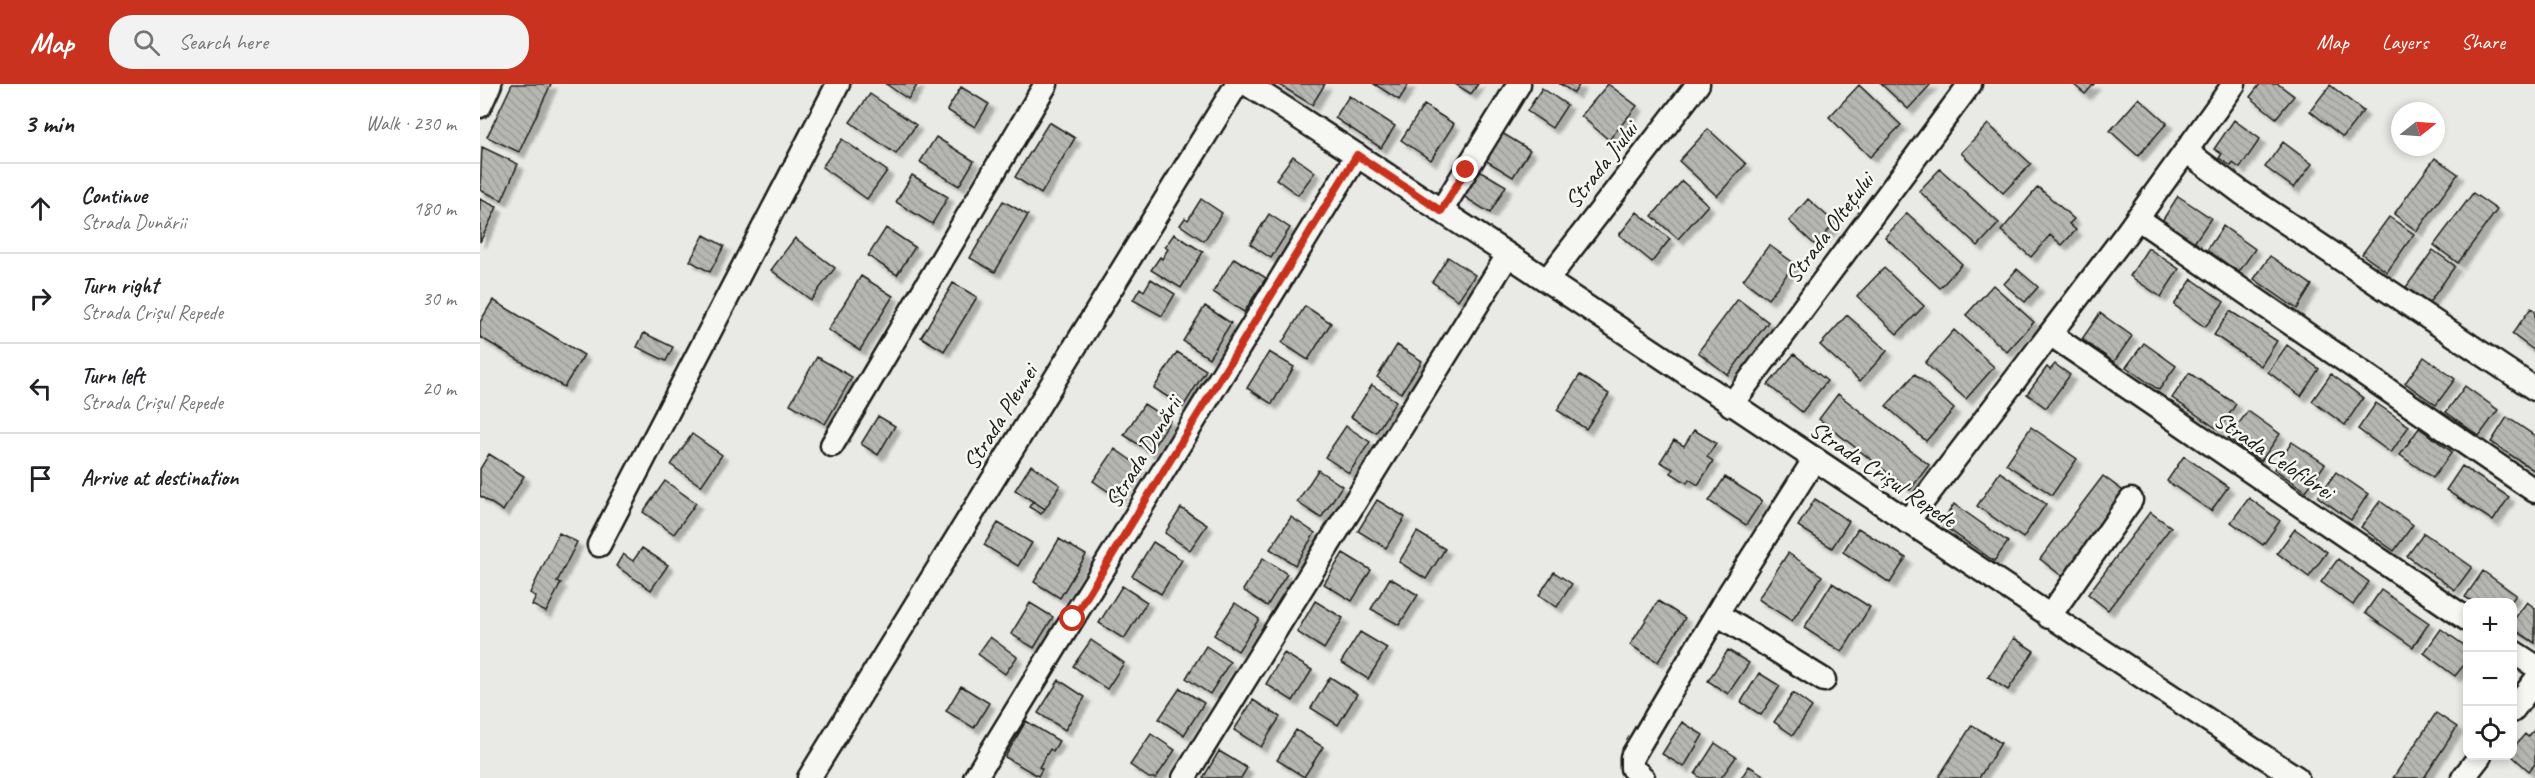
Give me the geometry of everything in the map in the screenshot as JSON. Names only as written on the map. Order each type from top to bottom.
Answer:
[{"type":"street","points":[[480,106],[490,84]]},
{"type":"street","points":[[599,545],[838,84]]},
{"type":"street","points":[[832,445],[1046,84]]},
{"type":"street","name":"Strada Plevnei","points":[[809,778],[1237,84]]},
{"type":"street","name":"Strada Crișul Repede","points":[[1247,84],[1547,280],[2049,617],[2297,778]]},
{"type":"street","points":[[1441,211],[1519,84]]},
{"type":"street","name":"Strada Jiului","points":[[1547,280],[1698,84]]},
{"type":"street","name":"Strada Oltețului","points":[[1731,405],[1970,84]]},
{"type":"street","points":[[1908,522],[2138,218],[2234,84]]},
{"type":"street","points":[[2186,151],[2242,193],[2535,389]]},
{"type":"street","name":"Strada Dunării","points":[[975,778],[1357,155]]},
{"type":"street","points":[[2138,218],[2535,491]]},
{"type":"street","points":[[1184,778],[1508,255]]},
{"type":"street","name":"Strada Celofibrei","points":[[2050,334],[2463,617]]},
{"type":"street","points":[[1643,778],[1632,768],[1632,758],[1717,614],[1814,460]]},
{"type":"street","points":[[2049,617],[2131,500]]},
{"type":"street","points":[[1717,614],[1824,680]]},
{"type":"street","points":[[2514,652],[2535,666]]},
{"type":"street","points":[[2516,706],[2535,681]]},
{"type":"street","points":[[2463,778],[2477,760]]},
{"type":"building","points":[[512,84],[551,84],[519,152],[487,137]]},
{"type":"building","points":[[886,84],[918,84],[908,99]]},
{"type":"building","points":[[1278,84],[1325,84],[1312,105]]},
{"type":"building","points":[[1374,84],[1409,84],[1399,100]]},
{"type":"building","points":[[1455,84],[1478,84],[1471,94]]},
{"type":"building","points":[[1560,84],[1580,84],[1574,93]]},
{"type":"building","points":[[1608,84],[1637,106],[1609,140],[1581,116]]},
{"type":"building","points":[[1881,84],[1931,84],[1908,109]]},
{"type":"building","points":[[2073,84],[2094,84],[2085,94]]},
{"type":"building","points":[[2260,84],[2278,84],[2294,96],[2276,118],[2250,97]]},
{"type":"building","points":[[1859,85],[1901,125],[1870,157],[1829,117]]},
{"type":"building","points":[[2330,85],[2363,111],[2343,137],[2310,111]]},
{"type":"building","points":[[961,87],[989,104],[975,127],[947,110]]},
{"type":"building","points":[[1542,88],[1567,105],[1552,128],[1527,111]]},
{"type":"building","points":[[870,94],[916,125],[896,154],[850,122]]},
{"type":"building","points":[[1349,96],[1395,126],[1381,148],[1335,118]]},
{"type":"building","points":[[2139,98],[2167,123],[2138,156],[2110,131]]},
{"type":"building","points":[[1424,105],[1454,124],[1431,160],[1401,140]]},
{"type":"building","points":[[2234,120],[2260,139],[2240,168],[2233,163],[2231,166],[2219,158],[2222,154],[2214,149]]},
{"type":"building","points":[[1049,122],[1075,138],[1041,194],[1015,177]]},
{"type":"building","points":[[1988,124],[2031,164],[2003,193],[1961,153]]},
{"type":"building","points":[[1708,129],[1746,164],[1717,196],[1679,161]]},
{"type":"building","points":[[1502,133],[1530,150],[1513,177],[1485,160]]},
{"type":"building","points":[[936,137],[974,161],[959,186],[920,162]]},
{"type":"building","points":[[842,139],[887,171],[867,199],[822,167]]},
{"type":"building","points":[[2283,142],[2312,164],[2294,188],[2265,167]]},
{"type":"building","points":[[482,147],[518,164],[502,200],[480,190]]},
{"type":"building","points":[[1293,156],[1315,172],[1298,195],[1276,179]]},
{"type":"building","points":[[2435,158],[2458,174],[2417,231],[2394,214]]},
{"type":"building","points":[[1940,169],[1999,223],[1978,246],[1919,191]]},
{"type":"building","points":[[1479,170],[1506,186],[1490,213],[1463,196]]},
{"type":"building","points":[[912,175],[948,197],[932,224],[896,202]]},
{"type":"building","points":[[1682,181],[1708,205],[1678,239],[1652,216]]},
{"type":"building","points":[[2038,187],[2074,219],[2069,224],[2076,230],[2062,245],[2050,235],[2031,257],[2001,231]]},
{"type":"building","points":[[2473,193],[2497,210],[2458,263],[2434,245]]},
{"type":"building","points":[[2178,196],[2211,218],[2194,243],[2162,221]]},
{"type":"building","points":[[480,199],[497,207],[480,242]]},
{"type":"building","points":[[1201,199],[1222,213],[1204,241],[1180,225],[1185,218],[1188,220]]},
{"type":"building","points":[[1808,199],[1835,223],[1815,245],[1789,221]]},
{"type":"building","points":[[1003,201],[1028,215],[995,272],[970,258]]},
{"type":"building","points":[[1637,212],[1670,239],[1652,262],[1619,235]]},
{"type":"building","points":[[1907,213],[1962,264],[1940,288],[1885,237]]},
{"type":"building","points":[[1269,214],[1290,228],[1271,258],[1250,244]]},
{"type":"building","points":[[2389,217],[2414,234],[2387,272],[2362,254]]},
{"type":"building","points":[[2223,226],[2255,249],[2239,272],[2207,250]]},
{"type":"building","points":[[886,228],[915,247],[897,275],[868,256]]},
{"type":"building","points":[[1174,234],[1203,252],[1181,288],[1151,270],[1160,257],[1162,259],[1168,249],[1165,247]]},
{"type":"building","points":[[704,235],[724,246],[710,272],[690,261]]},
{"type":"building","points":[[795,238],[835,268],[811,300],[771,270]]},
{"type":"building","points":[[1769,245],[1795,264],[1768,299],[1743,280]]},
{"type":"building","points":[[2148,248],[2179,269],[2161,297],[2130,276]]},
{"type":"building","points":[[2433,250],[2455,266],[2429,303],[2406,287]]},
{"type":"building","points":[[2270,256],[2312,285],[2297,309],[2254,279]]},
{"type":"building","points":[[1448,257],[1475,275],[1458,300],[1432,282]]},
{"type":"building","points":[[1234,258],[1266,278],[1244,312],[1213,292]]},
{"type":"building","points":[[1884,268],[1924,306],[1897,334],[1857,296]]},
{"type":"building","points":[[2017,269],[2038,287],[2025,302],[2004,284]]},
{"type":"building","points":[[861,276],[893,296],[860,350],[828,330]]},
{"type":"building","points":[[1151,279],[1175,294],[1162,316],[1133,300],[1140,288],[1144,291]]},
{"type":"building","points":[[2192,279],[2224,302],[2205,327],[2174,305]]},
{"type":"building","points":[[953,283],[977,297],[944,351],[921,337]]},
{"type":"building","points":[[1993,285],[2034,322],[2007,352],[1966,315]]},
{"type":"building","points":[[1738,299],[1768,322],[1728,375],[1698,352]]},
{"type":"building","points":[[493,300],[584,355],[564,387],[480,337],[480,322]]},
{"type":"building","points":[[1205,306],[1231,323],[1209,358],[1183,341]]},
{"type":"building","points":[[1305,306],[1331,323],[1308,360],[1282,343]]},
{"type":"building","points":[[2531,308],[2535,311],[2535,351],[2512,334]]},
{"type":"building","points":[[2230,311],[2277,341],[2261,366],[2214,335]]},
{"type":"building","points":[[2100,313],[2132,336],[2114,362],[2082,339]]},
{"type":"building","points":[[1847,315],[1887,351],[1860,381],[1820,345]]},
{"type":"building","points":[[1954,330],[1994,367],[1966,399],[1925,363]]},
{"type":"building","points":[[644,333],[673,347],[666,361],[637,347]]},
{"type":"building","points":[[2144,343],[2176,366],[2159,390],[2126,367]]},
{"type":"building","points":[[1397,345],[1422,361],[1401,393],[1377,377]]},
{"type":"building","points":[[2287,345],[2319,369],[2301,396],[2268,372]]},
{"type":"building","points":[[1177,352],[1206,370],[1183,407],[1154,388]]},
{"type":"building","points":[[1269,352],[1294,367],[1272,404],[1247,388]]},
{"type":"building","points":[[1794,354],[1827,381],[1802,412],[1768,385]]},
{"type":"building","points":[[817,357],[852,377],[825,424],[790,404]]},
{"type":"building","points":[[2424,357],[2455,379],[2436,405],[2405,383]]},
{"type":"building","points":[[2055,364],[2070,375],[2046,408],[2027,394],[2047,367],[2050,370]]},
{"type":"building","points":[[2189,373],[2236,404],[2219,430],[2172,398]]},
{"type":"building","points":[[1915,374],[1954,409],[1926,441],[1886,406]]},
{"type":"building","points":[[2331,374],[2363,398],[2345,425],[2312,401]]},
{"type":"building","points":[[1580,375],[1609,394],[1586,429],[1557,410]]},
{"type":"building","points":[[1372,385],[1396,401],[1376,433],[1351,417]]},
{"type":"building","points":[[2465,386],[2498,410],[2479,436],[2446,412]]},
{"type":"building","points":[[1838,394],[1929,465],[1910,490],[1819,419]]},
{"type":"building","points":[[2376,403],[2409,426],[2391,453],[2358,429]]},
{"type":"building","points":[[1144,404],[1170,421],[1150,452],[1124,435]]},
{"type":"building","points":[[2248,411],[2280,434],[2261,461],[2228,438]]},
{"type":"building","points":[[878,416],[895,426],[878,455],[861,444]]},
{"type":"building","points":[[2507,417],[2535,436],[2535,471],[2491,442]]},
{"type":"building","points":[[1346,426],[1370,442],[1349,473],[1325,457]]},
{"type":"building","points":[[2031,427],[2077,459],[2052,495],[2006,464]]},
{"type":"building","points":[[2419,428],[2452,452],[2433,478],[2400,455]]},
{"type":"building","points":[[1694,430],[1716,443],[1707,457],[1713,461],[1698,485],[1689,479],[1687,483],[1671,473],[1673,469],[1660,462],[1674,440],[1684,446]]},
{"type":"building","points":[[692,434],[722,455],[701,486],[671,465]]},
{"type":"building","points":[[2292,442],[2325,464],[2306,491],[2274,469]]},
{"type":"building","points":[[1115,449],[1139,466],[1118,498],[1093,481]]},
{"type":"building","points":[[489,454],[524,476],[503,511],[480,496],[480,469]]},
{"type":"building","points":[[2184,456],[2228,487],[2211,511],[2167,481]]},
{"type":"building","points":[[1031,465],[1060,485],[1045,509],[1015,490]]},
{"type":"building","points":[[2462,466],[2509,497],[2493,521],[2446,490]]},
{"type":"building","points":[[1318,470],[1342,486],[1321,518],[1297,502]]},
{"type":"building","points":[[2000,472],[2046,504],[2023,538],[1977,506]]},
{"type":"building","points":[[2336,472],[2368,494],[2351,520],[2318,497]]},
{"type":"building","points":[[2103,476],[2126,493],[2063,577],[2040,559]]},
{"type":"building","points":[[1725,477],[1762,501],[1746,525],[1709,501]]},
{"type":"building","points":[[665,481],[696,503],[674,534],[643,512]]},
{"type":"building","points":[[2249,498],[2280,521],[2263,545],[2231,522]]},
{"type":"building","points":[[1815,499],[1849,521],[1832,548],[1798,526]]},
{"type":"building","points":[[1377,500],[1405,517],[1386,548],[1358,531]]},
{"type":"building","points":[[1033,501],[1045,509],[1041,514],[1029,507]]},
{"type":"building","points":[[2380,501],[2413,525],[2394,551],[2361,527]]},
{"type":"building","points":[[1954,504],[2008,542],[1994,561],[1941,524]]},
{"type":"building","points":[[1181,508],[1207,525],[1190,550],[1165,533]]},
{"type":"building","points":[[2150,512],[2171,527],[2108,610],[2088,594]]},
{"type":"building","points":[[1291,517],[1315,533],[1295,565],[1270,549]]},
{"type":"building","points":[[998,523],[1032,543],[1018,566],[984,545]]},
{"type":"building","points":[[1858,528],[1906,558],[1890,583],[1843,552]]},
{"type":"building","points":[[2295,529],[2327,552],[2309,577],[2277,553]]},
{"type":"building","points":[[1417,532],[1445,549],[1426,579],[1399,562]]},
{"type":"building","points":[[559,533],[577,542],[557,582],[561,583],[546,612],[532,605],[536,597],[530,593]]},
{"type":"building","points":[[2424,533],[2472,567],[2455,590],[2407,556]]},
{"type":"building","points":[[1059,539],[1086,555],[1060,598],[1034,582]]},
{"type":"building","points":[[1153,542],[1182,560],[1161,594],[1132,576]]},
{"type":"building","points":[[642,548],[668,565],[651,590],[616,566],[623,554],[633,561]]},
{"type":"building","points":[[1343,553],[1371,570],[1352,601],[1324,584]]},
{"type":"building","points":[[1788,553],[1822,576],[1792,621],[1758,599]]},
{"type":"building","points":[[1263,558],[1287,574],[1267,606],[1243,590]]},
{"type":"building","points":[[2338,559],[2369,582],[2353,605],[2321,582]]},
{"type":"building","points":[[2483,571],[2516,595],[2514,598],[2465,597]]},
{"type":"building","points":[[1554,572],[1572,584],[1557,607],[1539,595]]},
{"type":"building","points":[[1390,578],[1418,595],[1399,625],[1371,609]]},
{"type":"building","points":[[1832,583],[1870,607],[1842,652],[1804,628]]},
{"type":"building","points":[[1122,586],[1147,602],[1124,639],[1099,623]]},
{"type":"building","points":[[2381,590],[2429,623],[2413,647],[2365,613]]},
{"type":"building","points":[[1315,601],[1343,618],[1324,649],[1297,632]]},
{"type":"building","points":[[1658,601],[1685,618],[1658,662],[1630,645]]},
{"type":"building","points":[[2527,602],[2535,608],[2535,643],[2517,631],[2517,615]]},
{"type":"building","points":[[1030,603],[1053,617],[1034,648],[1011,634]]},
{"type":"building","points":[[1235,603],[1259,619],[1238,651],[1214,635]]},
{"type":"building","points":[[2441,629],[2463,644],[2463,666],[2455,676],[2424,653]]},
{"type":"building","points":[[1360,632],[1387,648],[1368,679],[1341,662]]},
{"type":"building","points":[[990,637],[1017,657],[1005,674],[978,654]]},
{"type":"building","points":[[2014,638],[2034,651],[2008,690],[1988,677]]},
{"type":"building","points":[[1091,640],[1124,663],[1107,689],[1073,666]]},
{"type":"building","points":[[1206,646],[1230,662],[1210,694],[1186,678]]},
{"type":"building","points":[[1728,650],[1749,663],[1728,694],[1708,681]]},
{"type":"building","points":[[1284,653],[1312,670],[1293,701],[1266,684]]},
{"type":"building","points":[[1759,673],[1780,686],[1761,715],[1741,702]]},
{"type":"building","points":[[1330,677],[1357,694],[1338,725],[1311,708]]},
{"type":"building","points":[[1059,680],[1085,697],[1065,730],[1038,713]]},
{"type":"building","points":[[961,686],[989,703],[974,728],[946,711]]},
{"type":"building","points":[[1180,688],[1204,703],[1184,735],[1159,719]]},
{"type":"building","points":[[1793,693],[1812,707],[1793,735],[1774,722]]},
{"type":"building","points":[[1253,700],[1280,717],[1261,747],[1234,730]]},
{"type":"building","points":[[2436,713],[2457,727],[2424,778],[2393,778]]},
{"type":"building","points":[[1026,721],[1059,741],[1053,751],[1050,749],[1039,767],[1042,769],[1038,776],[1005,757]]},
{"type":"building","points":[[1682,722],[1703,735],[1684,767],[1662,754]]},
{"type":"building","points":[[1972,725],[2001,743],[1979,778],[1938,778]]},
{"type":"building","points":[[2535,729],[2535,764],[2529,771],[2517,760],[2517,743],[2525,734],[2528,737]]},
{"type":"building","points":[[1296,730],[1323,747],[1304,777],[1277,760]]},
{"type":"building","points":[[1151,734],[1175,750],[1156,778],[1149,778],[1130,765]]},
{"type":"building","points":[[1715,743],[1736,757],[1721,778],[1701,778],[1695,774]]},
{"type":"building","points":[[1219,751],[1247,768],[1241,778],[1203,778]]},
{"type":"building","points":[[1749,766],[1768,778],[1741,778]]},
{"type":"route","points":[[1073,619],[1357,155],[1441,211],[1466,170]]}]
